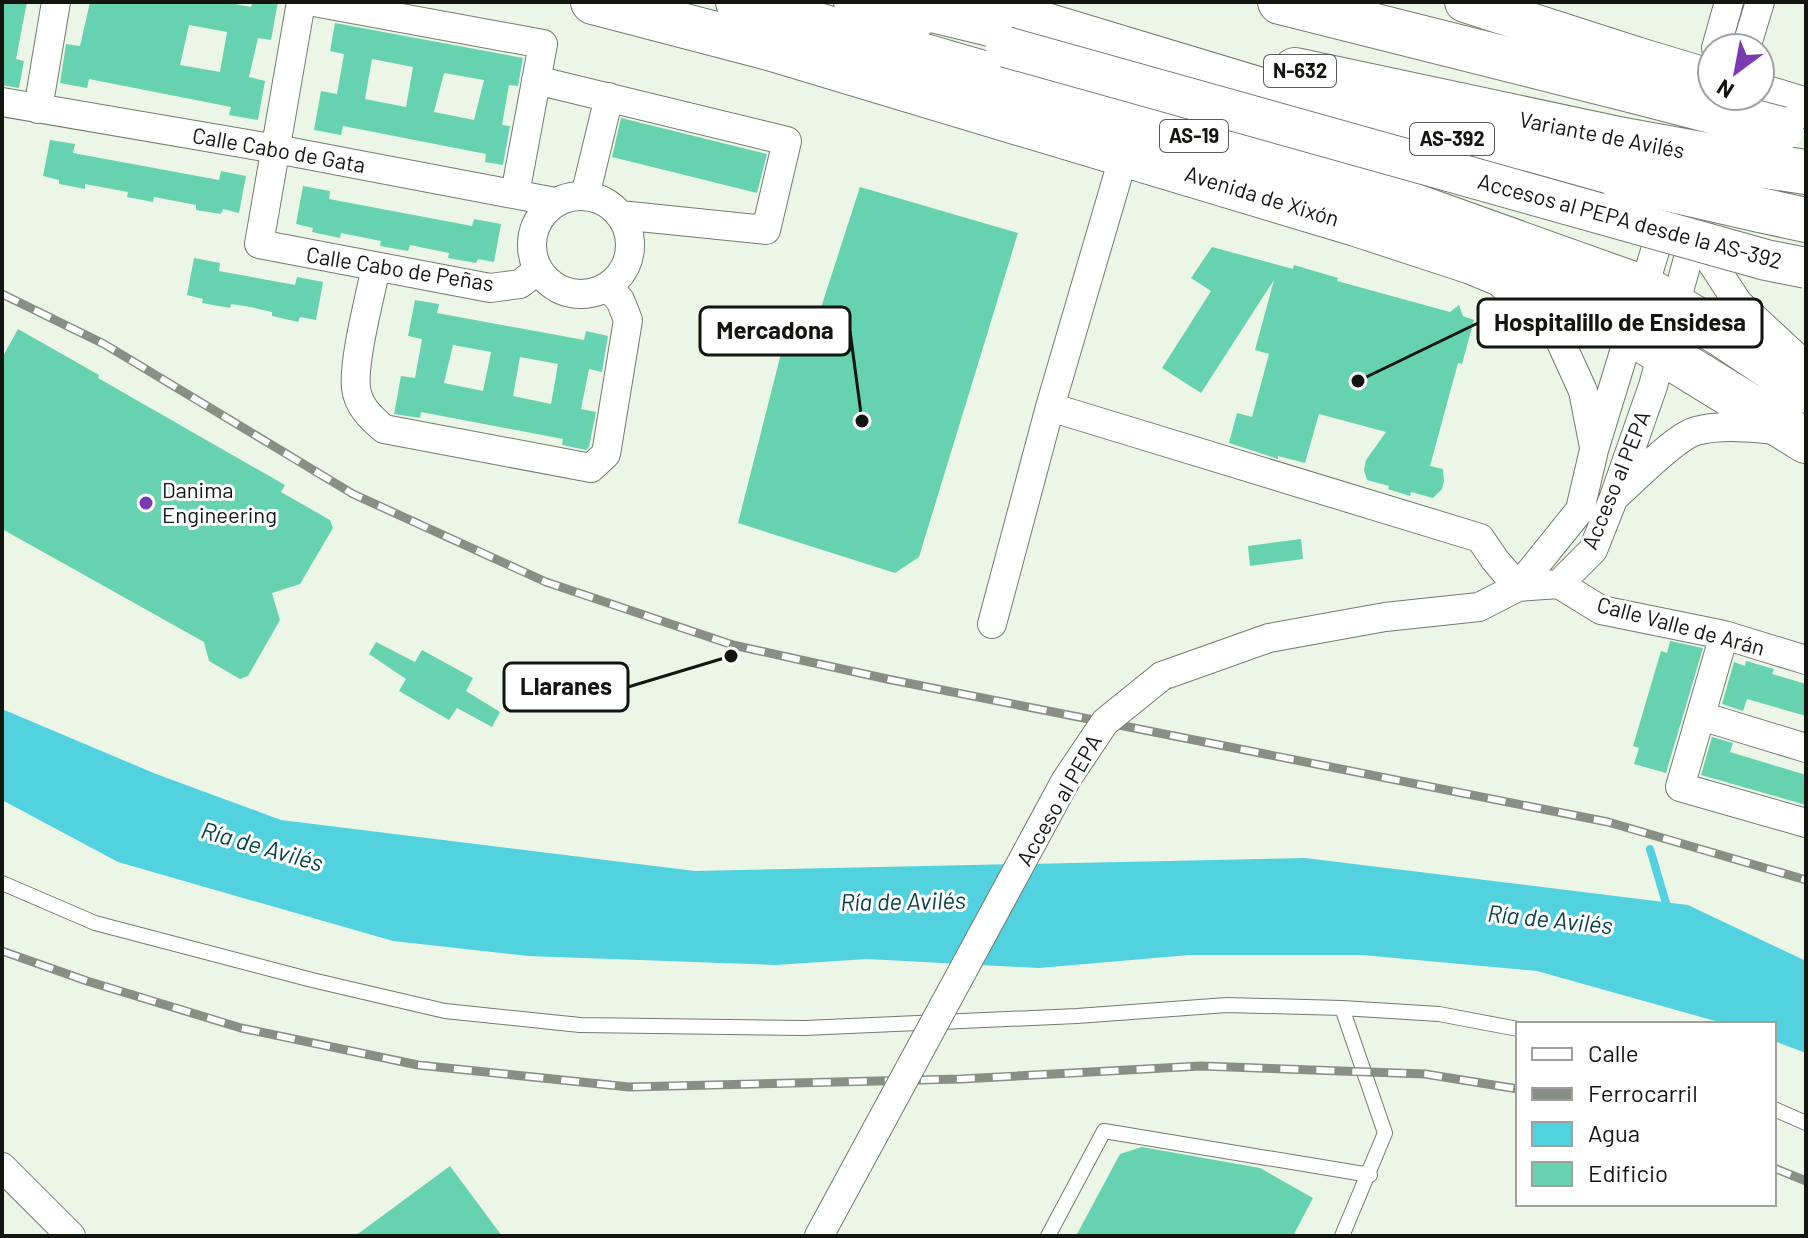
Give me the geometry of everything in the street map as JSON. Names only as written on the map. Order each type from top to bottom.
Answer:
[{"type":"main road","name":"Avenida de Xixón","points":[[593,2],[769,48],[1356,224],[1472,262],[1600,315],[1800,436]]},
{"type":"main road","name":"Avenida de Xixón","points":[[738,2],[1356,185],[1660,297],[1806,391]]},
{"type":"main road","name":"Accesos al PEPA desde la AS-392","points":[[854,2],[1751,256],[1806,268]]},
{"type":"main road","points":[[891,2],[1284,97]]},
{"type":"main road","name":"AS-392","points":[[969,2],[1284,97],[1622,159],[1760,210],[1806,220]]},
{"type":"main road","name":"Variante de Avilés","points":[[976,2],[1622,159],[1788,130]]},
{"type":"main road","name":"Variante de Avilés","points":[[1280,2],[1636,75],[1788,130]]},
{"type":"main road","points":[[1465,2],[1636,75],[1696,79]]},
{"type":"street","points":[[38,109],[56,2]]},
{"type":"street","points":[[276,149],[301,2]]},
{"type":"street","points":[[314,2],[543,44],[515,194]]},
{"type":"street","points":[[1721,32],[1729,2]]},
{"type":"street","points":[[1751,32],[1760,2]]},
{"type":"street","points":[[536,80],[787,141],[766,230],[620,215]]},
{"type":"street","points":[[585,196],[609,97]]},
{"type":"street","name":"Calle Cabo de Gata","points":[[2,102],[276,149],[555,202]]},
{"type":"street","points":[[1050,407],[1480,538],[1518,587],[1580,510],[1594,450],[1646,342],[1660,297],[1701,112]]},
{"type":"street","points":[[1646,342],[1660,297],[1697,228],[1729,112]]},
{"type":"street","name":"Calle Cabo de Peñas","points":[[276,149],[259,244],[490,288],[520,284],[538,270]]},
{"type":"street","points":[[992,624],[1050,407],[1124,155]]},
{"type":"street","points":[[572,196],[585,196],[609,204],[620,215],[629,233],[630,251],[623,272],[607,287],[581,295],[555,288],[538,270],[531,242],[539,216],[555,202],[572,196]]},
{"type":"street","points":[[1697,228],[1710,260],[1738,303],[1806,366]]},
{"type":"street","points":[[1472,262],[1521,300],[1557,334],[1583,391],[1594,450]]},
{"type":"street","points":[[376,267],[356,389],[366,414],[384,429],[591,468],[606,454],[628,320],[620,300],[607,287]]},
{"type":"street","name":"Acceso al PEPA","points":[[819,1236],[1066,780],[1105,722],[1162,676],[1269,638],[1385,617],[1479,607],[1518,587],[1559,584],[1593,550],[1614,497],[1646,342]]},
{"type":"street","points":[[1614,497],[1664,452],[1693,432],[1734,427],[1800,436]]},
{"type":"street","name":"Calle Valle de Arán","points":[[1559,584],[1601,610],[1724,635],[1806,660]]},
{"type":"street","points":[[1724,635],[1680,787],[1806,823]]},
{"type":"street","points":[[1701,716],[1806,748]]},
{"type":"street","points":[[2,1167],[71,1236]]},
{"type":"lane","points":[[2,883],[95,923],[312,980],[445,1011],[580,1025],[805,1028],[1077,1016],[1227,1005],[1439,1014],[1516,1029]]},
{"type":"lane","points":[[1342,1008],[1385,1133],[1342,1236]]},
{"type":"lane","points":[[1776,1110],[1806,1123]]},
{"type":"lane","points":[[1048,1236],[1104,1131],[1370,1175]]},
{"type":"water","name":"Ría de Avilés","points":[[2,709],[156,774],[281,820],[695,871],[1305,858],[1688,905],[1806,961],[1806,1053],[1776,1042],[1776,1022],[1719,1022],[1537,971],[1362,955],[1189,955],[1039,968],[867,959],[776,965],[528,956],[393,941],[118,862],[2,800]]},
{"type":"building","points":[[2,2],[27,2],[16,59],[24,61],[19,88],[2,85]]},
{"type":"building","points":[[90,2],[224,2],[251,7],[253,2],[278,2],[271,40],[258,38],[249,77],[265,81],[258,120],[229,115],[231,107],[89,79],[87,88],[60,83],[66,44],[80,46]],"holes":[[[189,25],[227,32],[220,72],[180,65]]]},
{"type":"building","points":[[335,23],[523,58],[518,86],[509,85],[502,125],[510,126],[503,165],[485,162],[486,154],[343,126],[341,135],[314,130],[321,91],[337,94],[344,54],[330,51]],"holes":[[[372,59],[413,67],[406,107],[365,99]],[[444,73],[484,80],[474,120],[434,112]]]},
{"type":"building","points":[[621,118],[767,154],[757,193],[612,157]]},
{"type":"building","points":[[50,140],[75,144],[73,153],[219,180],[221,171],[246,176],[239,213],[223,209],[221,214],[196,210],[196,205],[154,197],[153,202],[127,197],[128,192],[85,184],[85,189],[59,184],[59,180],[43,176]]},
{"type":"building","points":[[303,186],[330,191],[329,199],[472,226],[474,219],[501,224],[494,262],[478,259],[476,263],[448,258],[449,253],[410,245],[408,251],[380,246],[381,241],[341,233],[340,238],[312,232],[313,228],[296,224]]},
{"type":"building","points":[[860,187],[1018,233],[919,557],[895,573],[738,523],[791,314],[817,320]]},
{"type":"building","points":[[1212,247],[1293,269],[1294,265],[1338,278],[1337,281],[1450,312],[1459,305],[1463,316],[1474,320],[1462,364],[1458,363],[1430,466],[1443,469],[1442,489],[1433,498],[1411,492],[1410,496],[1367,480],[1364,470],[1366,460],[1386,432],[1319,414],[1305,463],[1278,456],[1278,459],[1229,443],[1237,413],[1252,417],[1269,354],[1255,350],[1274,280],[1201,393],[1162,368],[1211,291],[1191,278]]},
{"type":"building","points":[[194,258],[220,263],[219,271],[295,285],[297,277],[323,282],[316,320],[300,317],[298,322],[250,307],[231,304],[230,308],[202,303],[203,299],[187,295]]},
{"type":"building","points":[[415,300],[439,304],[437,313],[584,340],[586,331],[608,336],[602,372],[589,369],[581,409],[596,412],[589,447],[586,450],[562,445],[563,439],[421,412],[420,418],[394,414],[401,376],[415,378],[422,339],[408,336]],"holes":[[[453,345],[491,352],[483,391],[444,383]],[[520,357],[558,364],[551,404],[513,396]]]},
{"type":"building","name":"Danima Engineering","points":[[18,329],[285,485],[281,492],[330,520],[333,528],[300,584],[272,593],[280,620],[248,676],[240,679],[209,661],[204,642],[2,529],[2,358]]},
{"type":"building","points":[[1301,539],[1303,559],[1250,566],[1248,546]]},
{"type":"building","points":[[1670,641],[1703,648],[1666,773],[1634,764],[1639,748],[1633,746],[1661,651],[1667,653]]},
{"type":"building","points":[[376,642],[415,662],[422,650],[473,678],[466,691],[500,712],[492,727],[457,708],[449,720],[399,691],[406,679],[369,654]]},
{"type":"building","points":[[1746,661],[1774,669],[1772,674],[1806,684],[1806,716],[1747,699],[1743,711],[1722,704],[1734,662],[1745,666]]},
{"type":"building","points":[[1712,737],[1733,743],[1730,752],[1806,775],[1806,805],[1701,775]]},
{"type":"building","points":[[1142,1147],[1260,1168],[1313,1198],[1293,1236],[1076,1236],[1120,1154]]},
{"type":"building","points":[[450,1166],[502,1236],[355,1236]]},
{"type":"waterway","points":[[1650,849],[1668,910]]},
{"type":"railway","points":[[2,294],[104,344],[353,494],[546,582],[733,645],[887,679],[1608,822],[1806,880]]},
{"type":"railway","points":[[2,951],[87,981],[241,1028],[418,1065],[629,1087],[961,1079],[1201,1066],[1425,1074],[1516,1089]]},
{"type":"railway","points":[[1776,1169],[1806,1181]]},
{"type":"place","name":"Hospitalillo de Ensidesa","points":[[1358,381]]},
{"type":"place","name":"Mercadona","points":[[862,421]]},
{"type":"place","name":"Danima Engineering","points":[[146,503]]},
{"type":"place","name":"Llaranes","points":[[731,656]]}]
